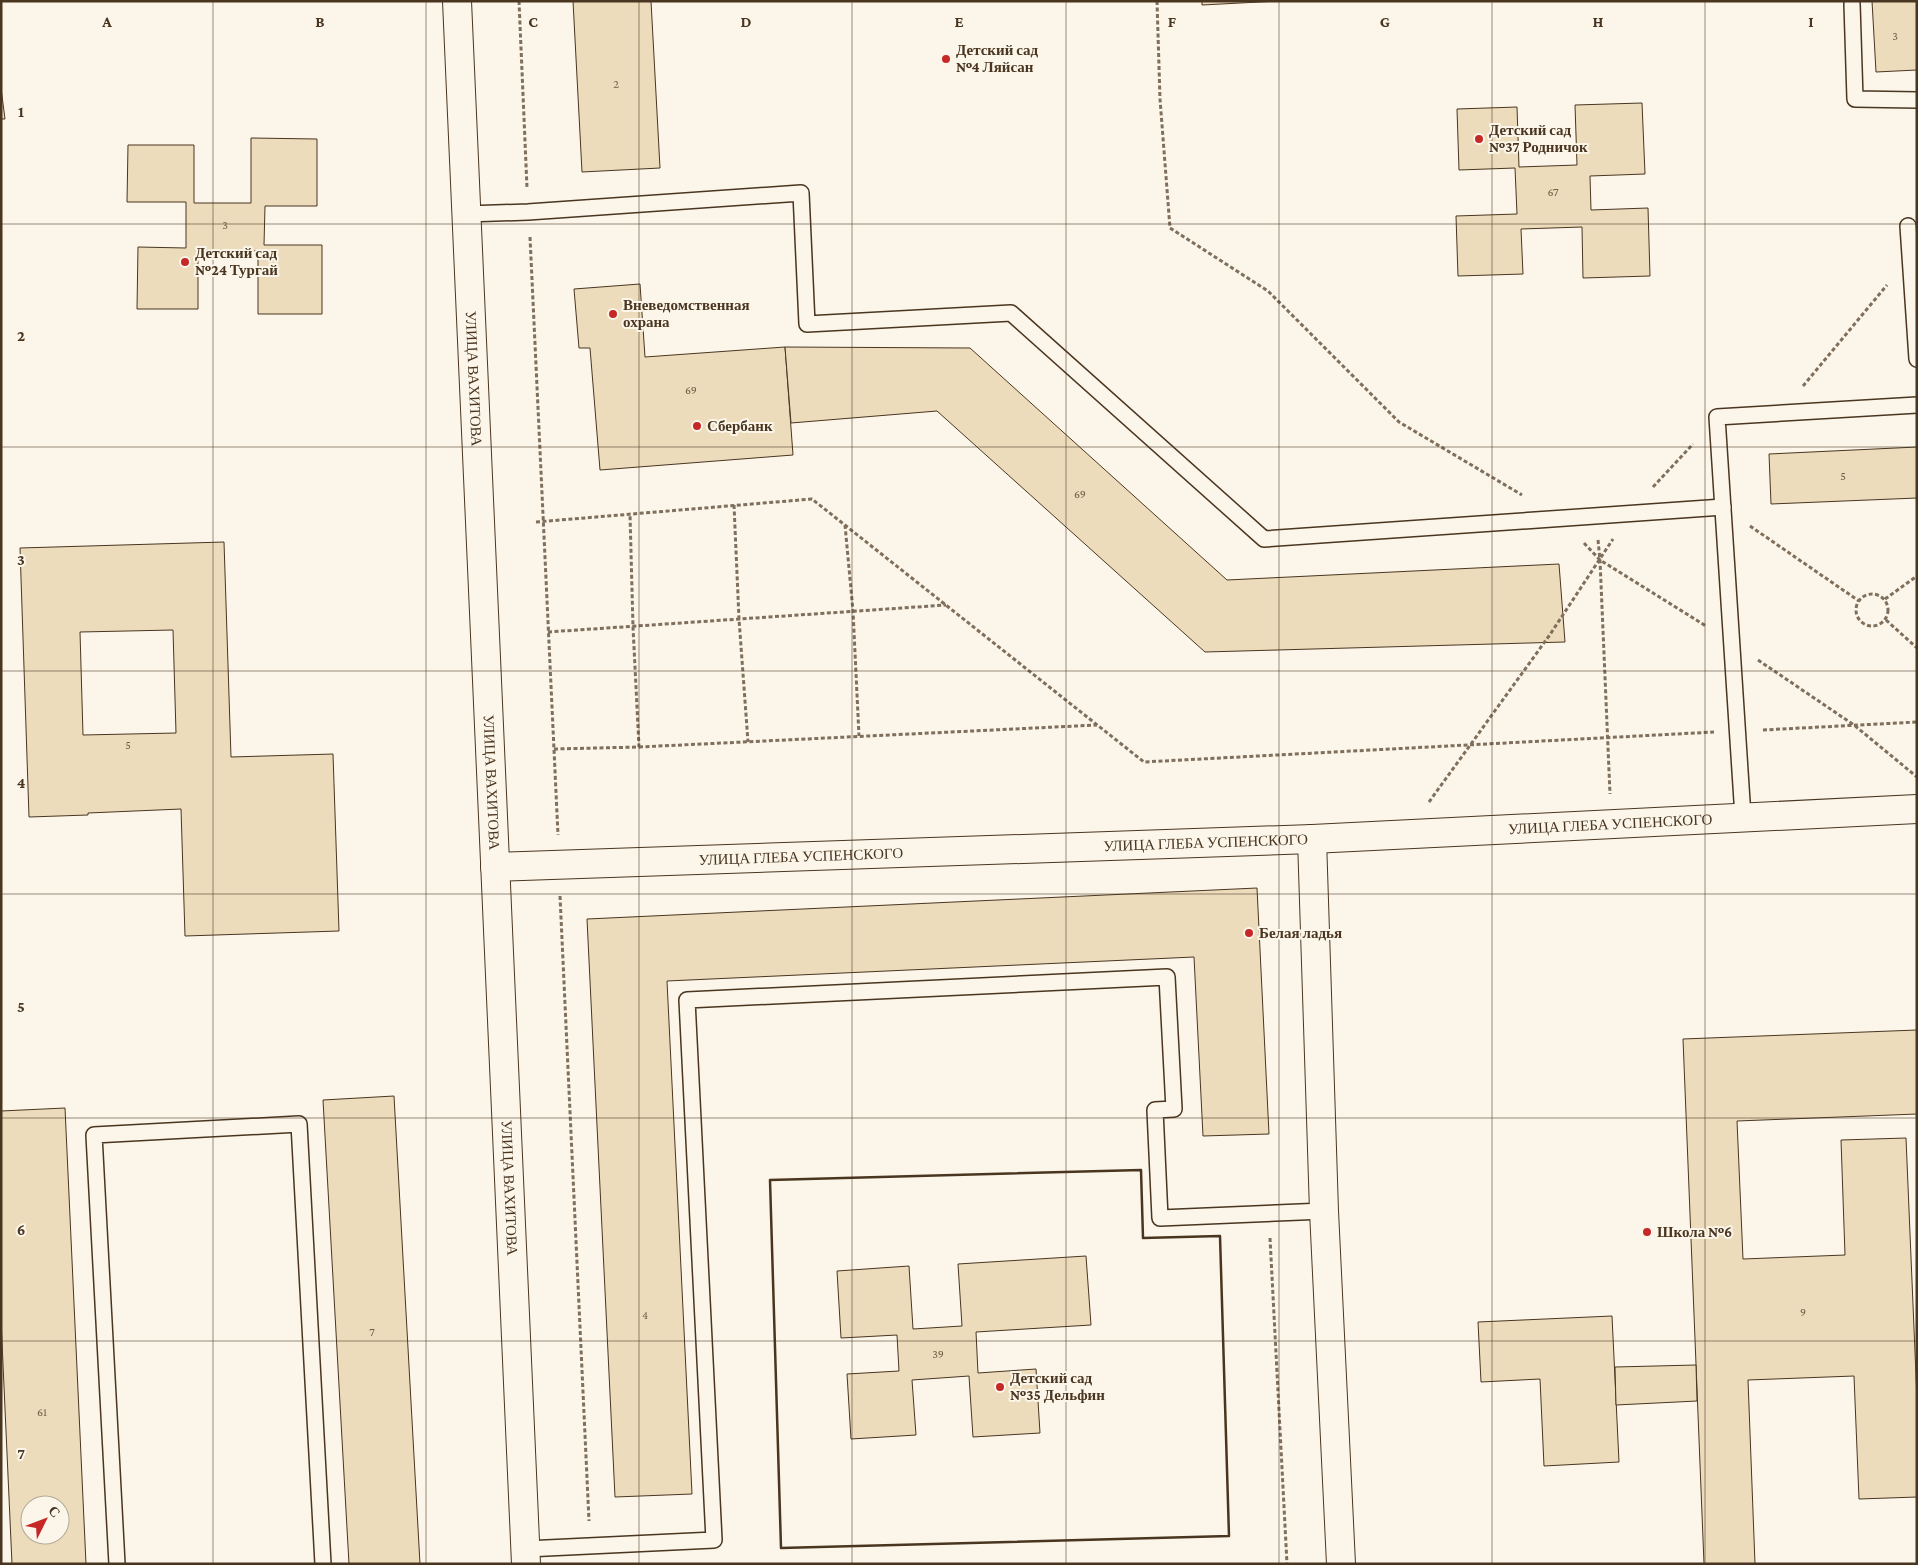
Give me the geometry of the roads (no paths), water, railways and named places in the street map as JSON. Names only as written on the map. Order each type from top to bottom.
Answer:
[{"type":"street","name":"УЛИЦА ВАХИТОВА","points":[[457,1],[526,1556]]},
{"type":"street","name":"УЛИЦА ГЛЕБА УСПЕНСКОГО","points":[[495,867],[1312,839],[1917,809]]},
{"type":"street","points":[[1312,839],[1324,1211],[1341,1564]]},
{"type":"lane","points":[[1852,4],[1855,99],[1917,100]]},
{"type":"lane","points":[[466,214],[528,212],[802,193],[807,324],[1012,313],[1264,539],[1723,507]]},
{"type":"lane","points":[[1908,226],[1917,359]]},
{"type":"lane","points":[[1744,817],[1717,417],[1917,405]]},
{"type":"lane","points":[[526,1556],[590,1546],[714,1540],[687,1000],[1167,977],[1174,1109],[1155,1110],[1160,1218],[1324,1211]]},
{"type":"lane","points":[[117,1564],[94,1135],[299,1124],[323,1564]]},
{"type":"place","name":"Детский сад №4 Ляйсан","points":[[946,59]]},
{"type":"place","name":"Детский сад №37 Родничок","points":[[1479,139]]},
{"type":"place","name":"Детский сад №24 Тургай","points":[[185,262]]},
{"type":"place","name":"Вневедомственная охрана","points":[[613,314]]},
{"type":"place","name":"Сбербанк","points":[[697,426]]},
{"type":"place","name":"Белая ладья","points":[[1249,933]]},
{"type":"place","name":"Школа №6","points":[[1647,1232]]},
{"type":"place","name":"Детский сад №35 Дельфин","points":[[1000,1387]]}]
